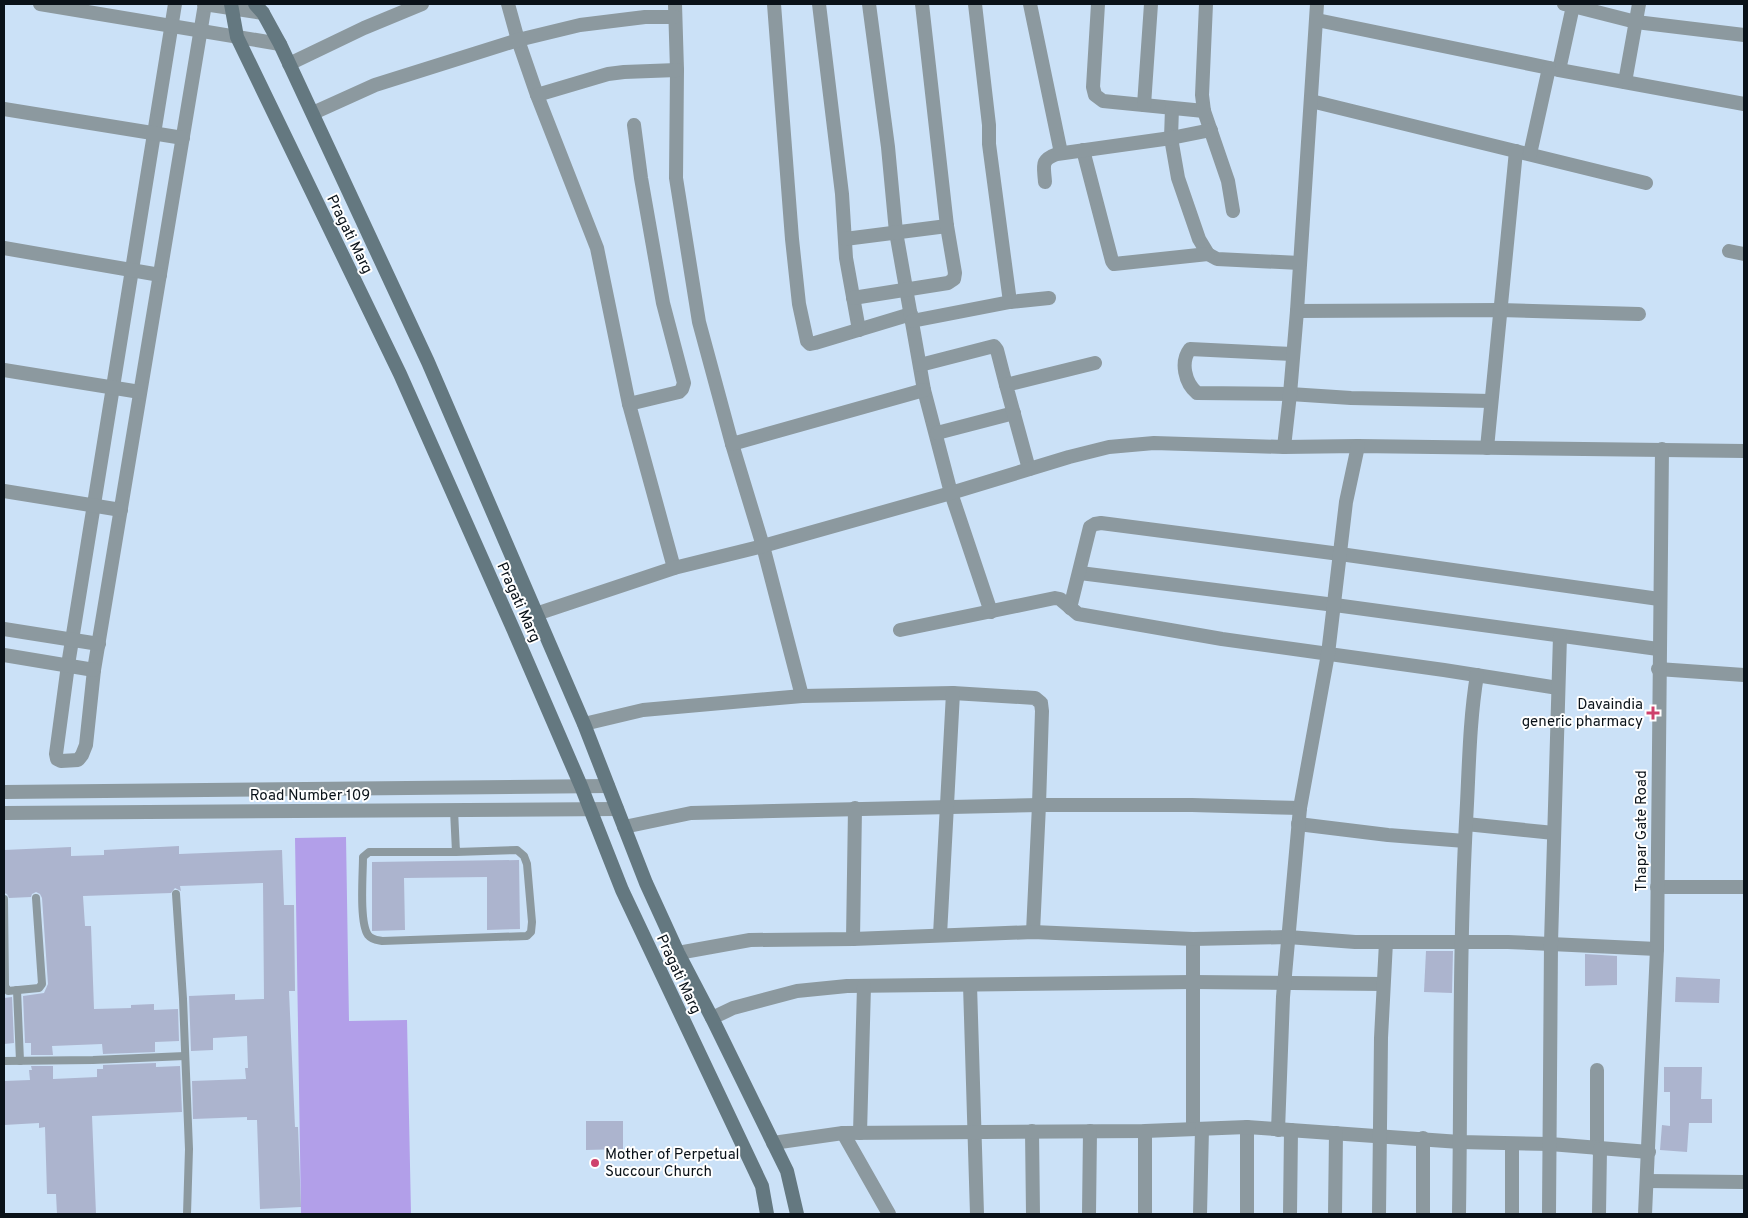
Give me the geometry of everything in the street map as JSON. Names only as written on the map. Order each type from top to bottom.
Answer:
[{"type":"main road","name":"Pragati Marg","points":[[230,6],[237,37],[400,374],[581,786],[622,890],[762,1186],[767,1214]]},
{"type":"main road","name":"Pragati Marg","points":[[259,8],[290,64],[428,362],[584,724],[646,882],[678,953],[787,1171],[797,1214]]},
{"type":"street","points":[[40,4],[280,44]]},
{"type":"street","points":[[175,4],[68,665],[56,754],[57,759],[61,761],[78,760],[82,756],[86,745],[94,670],[205,4],[259,8]]},
{"type":"street","points":[[290,64],[364,28],[422,4]]},
{"type":"street","points":[[508,4],[537,95],[597,248],[629,404],[674,568]]},
{"type":"street","points":[[774,4],[792,239],[799,304],[806,338],[810,344],[912,317],[1049,298]]},
{"type":"street","points":[[819,4],[842,194],[846,258],[859,330]]},
{"type":"street","points":[[869,4],[896,232],[924,390],[951,493],[991,612]]},
{"type":"street","points":[[853,298],[907,288],[948,284],[954,279],[955,273],[947,226],[922,4]]},
{"type":"street","points":[[975,4],[987,106],[989,144],[1010,302]]},
{"type":"street","points":[[1030,4],[1061,153]]},
{"type":"street","points":[[1098,4],[1093,87],[1096,95],[1103,101],[1204,111]]},
{"type":"street","points":[[1144,105],[1151,4]]},
{"type":"street","points":[[1206,4],[1202,94],[1204,111],[1228,181],[1233,211]]},
{"type":"street","points":[[1284,447],[1300,263],[1317,4]]},
{"type":"street","points":[[1530,154],[1570,4],[1636,22],[1744,35]]},
{"type":"street","points":[[1625,82],[1640,4]]},
{"type":"street","points":[[313,113],[375,85],[518,40],[580,25],[645,17],[675,10],[677,70],[676,178],[699,322],[732,444],[763,546],[802,696]]},
{"type":"street","points":[[1317,20],[1554,69],[1744,104]]},
{"type":"street","points":[[537,95],[608,74],[677,70]]},
{"type":"street","points":[[1311,101],[1516,150],[1646,184]]},
{"type":"street","points":[[1172,108],[1171,138],[1178,178],[1199,239],[1208,254],[1217,259],[1300,263]]},
{"type":"street","points":[[4,109],[183,138]]},
{"type":"street","points":[[629,404],[679,392],[684,383],[663,303],[634,125]]},
{"type":"street","points":[[1045,182],[1044,162],[1048,157],[1061,153],[1171,138],[1211,130]]},
{"type":"street","points":[[1083,150],[1114,264],[1208,254]]},
{"type":"street","points":[[1487,448],[1516,150]]},
{"type":"street","points":[[845,239],[947,226]]},
{"type":"street","points":[[4,248],[160,275]]},
{"type":"street","points":[[1729,251],[1744,254]]},
{"type":"street","points":[[1296,311],[1500,310],[1639,314]]},
{"type":"street","points":[[920,365],[994,346],[997,350],[1029,469]]},
{"type":"street","points":[[1293,354],[1190,350],[1187,354],[1185,365],[1187,382],[1197,393],[1290,394],[1351,398],[1492,401]]},
{"type":"street","points":[[1006,385],[1095,363]]},
{"type":"street","points":[[4,370],[140,392]]},
{"type":"street","points":[[732,444],[924,390]]},
{"type":"street","points":[[936,433],[1014,413]]},
{"type":"street","points":[[536,614],[674,568],[763,546],[1109,447],[1154,444],[1284,447],[1744,450]]},
{"type":"street","points":[[1290,1214],[1284,1130],[1284,982],[1300,808],[1328,654],[1346,502],[1358,446]]},
{"type":"street","name":"Thapar Gate Road","points":[[1646,1214],[1657,949],[1658,649],[1662,449]]},
{"type":"street","points":[[4,491],[121,510]]},
{"type":"street","points":[[1070,608],[1090,527],[1101,523],[1340,554],[1659,599]]},
{"type":"street","points":[[1080,573],[1335,605],[1658,649]]},
{"type":"street","points":[[900,630],[991,612],[1048,598],[1060,599],[1078,614],[1212,638],[1558,688]]},
{"type":"street","points":[[4,628],[99,644]]},
{"type":"street","points":[[1549,1214],[1551,943],[1560,636]]},
{"type":"street","points":[[4,655],[94,670]]},
{"type":"street","points":[[1658,668],[1744,675]]},
{"type":"street","points":[[1459,1214],[1465,842],[1472,705],[1477,675]]},
{"type":"street","points":[[940,936],[953,693]]},
{"type":"street","points":[[584,724],[643,710],[802,696],[953,693],[1035,698],[1041,703],[1039,805],[1033,932]]},
{"type":"street","name":"Road Number 109","points":[[4,792],[608,786]]},
{"type":"street","points":[[624,826],[691,813],[855,808],[1192,804],[1300,808]]},
{"type":"street","points":[[853,939],[855,808]]},
{"type":"street","name":"Road Number 109","points":[[4,813],[617,809]]},
{"type":"street","points":[[1298,824],[1465,842]]},
{"type":"street","points":[[1466,824],[1554,833]]},
{"type":"street","points":[[1657,887],[1744,887]]},
{"type":"street","points":[[678,953],[750,940],[853,939],[1033,932],[1193,939],[1288,937],[1355,942],[1462,941],[1551,943],[1657,949]]},
{"type":"street","points":[[1193,939],[1200,1214]]},
{"type":"street","points":[[1379,1214],[1379,1136],[1386,942]]},
{"type":"street","points":[[712,1018],[733,1008],[797,991],[864,986],[1193,982],[1384,984]]},
{"type":"street","points":[[970,985],[977,1214]]},
{"type":"street","points":[[860,1133],[864,986]]},
{"type":"street","points":[[1597,1070],[1599,1214]]},
{"type":"street","points":[[773,1142],[843,1133],[1145,1131],[1247,1127],[1460,1142],[1550,1144],[1649,1152]]},
{"type":"street","points":[[1247,1127],[1247,1214]]},
{"type":"street","points":[[1089,1214],[1090,1130]]},
{"type":"street","points":[[1032,1131],[1033,1214]]},
{"type":"street","points":[[1145,1131],[1145,1214]]},
{"type":"street","points":[[843,1133],[889,1214]]},
{"type":"street","points":[[1336,1133],[1336,1214]]},
{"type":"street","points":[[1423,1138],[1423,1214]]},
{"type":"street","points":[[1512,1144],[1512,1214]]},
{"type":"street","points":[[1648,1181],[1744,1182]]},
{"type":"lane","points":[[454,810],[456,852]]},
{"type":"lane","points":[[517,850],[524,856],[527,864],[530,893],[531,932],[527,936],[373,940],[368,934],[363,920],[364,857],[368,852],[456,852],[517,850]]},
{"type":"lane","points":[[176,894],[189,1149],[187,1214]]},
{"type":"lane","points":[[4,899],[5,986],[8,991],[39,988],[42,984],[36,898]]},
{"type":"lane","points":[[17,990],[20,1061]]},
{"type":"lane","points":[[4,1061],[185,1056]]},
{"type":"shaded area","points":[[346,837],[349,1021],[407,1020],[411,1214],[301,1214],[295,838]]},
{"type":"building","points":[[179,846],[179,854],[282,850],[284,905],[294,905],[295,991],[289,991],[295,1127],[298,1127],[301,1207],[260,1209],[257,1120],[247,1120],[247,1117],[193,1119],[192,1081],[246,1079],[245,1068],[248,1068],[247,1036],[213,1038],[213,1050],[191,1051],[189,996],[235,994],[235,1000],[264,999],[263,883],[180,886],[181,891],[175,888],[171,893],[83,896],[85,926],[91,926],[94,1009],[131,1008],[131,1005],[154,1004],[154,1010],[178,1009],[179,1041],[155,1042],[155,1052],[103,1054],[102,1044],[52,1046],[53,1055],[31,1055],[31,1043],[25,1043],[23,996],[44,993],[48,984],[42,898],[36,892],[31,897],[9,898],[4,893],[4,850],[71,847],[71,856],[104,855],[104,850]]},
{"type":"building","points":[[519,860],[520,929],[487,930],[487,877],[404,878],[405,930],[372,931],[372,862]]},
{"type":"building","points":[[1426,951],[1453,951],[1452,993],[1424,992]]},
{"type":"building","points":[[1585,954],[1617,956],[1617,985],[1585,986]]},
{"type":"building","points":[[1676,977],[1720,979],[1719,1003],[1675,1002]]},
{"type":"building","points":[[12,997],[14,1043],[4,1044],[4,998]]},
{"type":"building","points":[[156,1063],[156,1067],[180,1066],[182,1112],[92,1116],[96,1214],[57,1214],[56,1194],[47,1194],[45,1127],[39,1128],[39,1123],[4,1125],[4,1081],[30,1080],[29,1070],[32,1070],[31,1066],[53,1066],[53,1079],[97,1077],[97,1069],[103,1069],[103,1065]]},
{"type":"building","points":[[1664,1067],[1702,1067],[1701,1099],[1712,1099],[1712,1123],[1689,1123],[1687,1152],[1660,1150],[1662,1125],[1670,1126],[1670,1092],[1664,1092]]},
{"type":"building","points":[[586,1121],[623,1121],[623,1149],[586,1150]]},
{"type":"place","name":"Davaindia generic pharmacy","points":[[1653,713]]},
{"type":"place","name":"Mother of Perpetual Succour Church","points":[[595,1163]]}]
